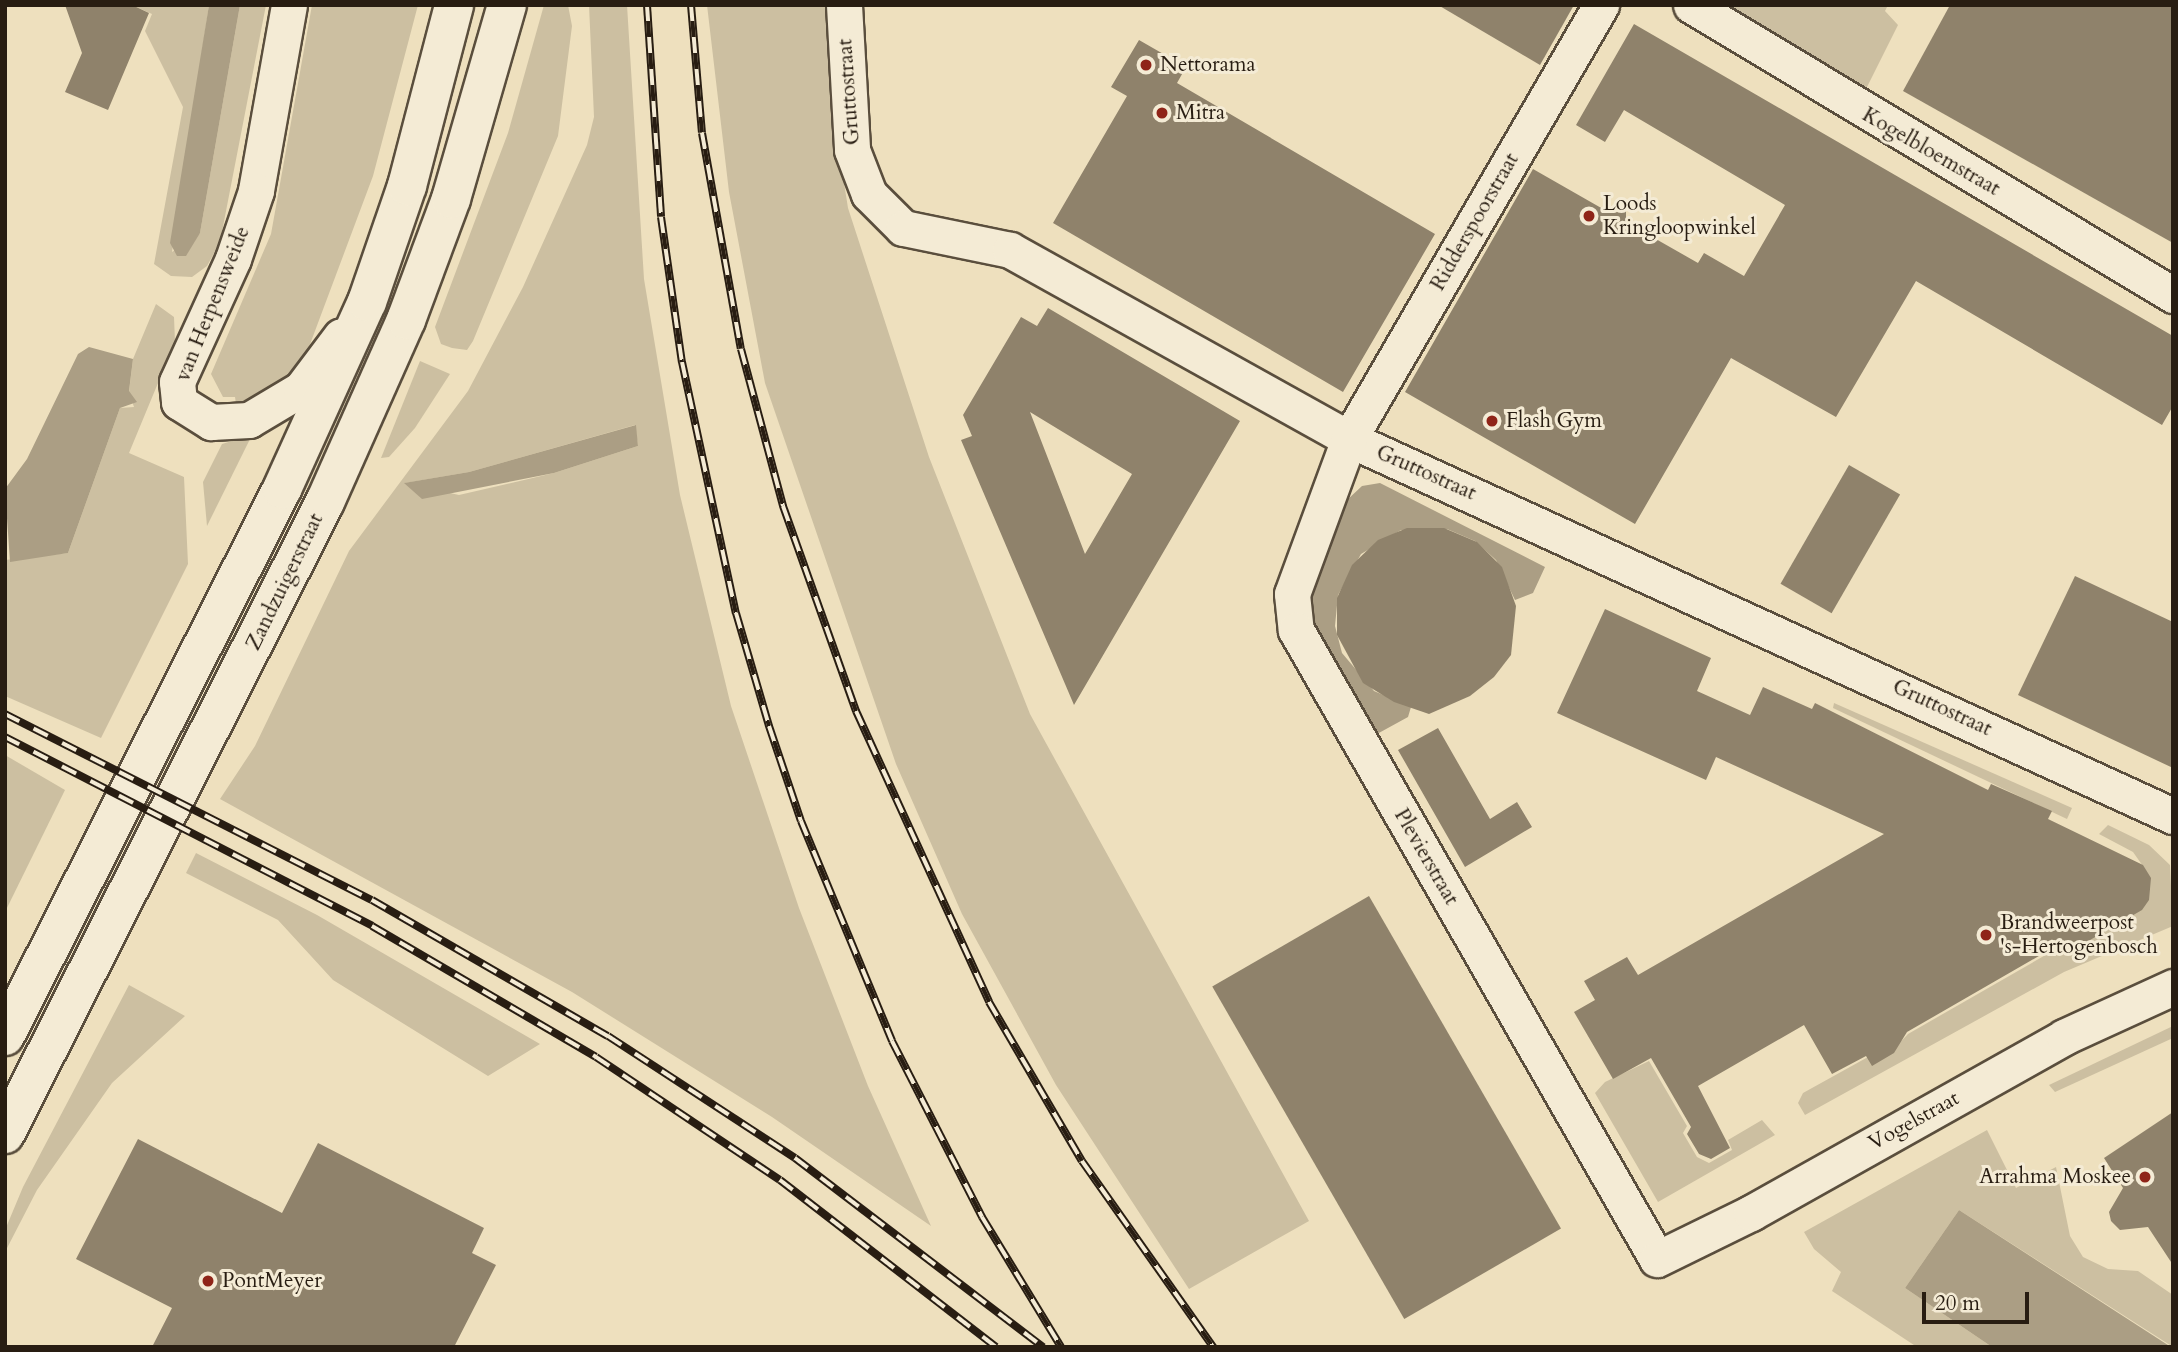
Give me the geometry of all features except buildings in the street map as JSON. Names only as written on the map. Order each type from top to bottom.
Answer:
[{"type":"main road","name":"Zandzuigerstraat","points":[[5,1036],[282,489],[368,302],[407,186],[454,5]]},
{"type":"main road","name":"Zandzuigerstraat","points":[[5,1134],[301,551],[395,344],[451,199],[507,5]]},
{"type":"street","name":"van Herpensweide","points":[[289,5],[256,191],[233,259],[177,382],[179,402],[211,422],[225,423],[280,406],[301,390],[368,302]]},
{"type":"street","name":"Gruttostraat","points":[[844,5],[852,150],[869,194],[885,214],[903,228],[935,237],[1010,250],[1349,439],[2173,816]]},
{"type":"street","name":"Ridderspoorstraat","points":[[1349,439],[1601,5]]},
{"type":"street","name":"Kogelbloemstraat","points":[[1691,5],[2173,295]]},
{"type":"street","name":"Plevierstraat","points":[[1349,439],[1292,594],[1296,630],[1657,1259]]},
{"type":"street","name":"Vogelstraat","points":[[1657,1259],[1751,1213],[2064,1037],[2173,986]]},
{"type":"shaded area","points":[[132,5],[209,5],[172,252],[200,233],[240,5],[266,5],[220,242],[207,266],[192,277],[171,276],[154,264],[183,107],[145,31],[152,14]]},
{"type":"shaded area","points":[[209,5],[240,5],[200,233],[186,256],[177,256],[170,243]]},
{"type":"shaded area","points":[[312,5],[418,5],[373,176],[303,363],[287,381],[236,404],[235,397],[223,397],[211,374],[271,234]]},
{"type":"shaded area","points":[[544,5],[568,5],[572,26],[558,136],[473,341],[467,350],[452,348],[441,344],[435,327],[508,133]]},
{"type":"shaded area","points":[[589,5],[627,5],[644,279],[680,495],[731,706],[799,908],[868,1086],[931,1226],[772,1117],[572,992],[220,799],[255,746],[349,551],[468,391],[523,287],[587,145],[594,117]],"holes":[[[635,425],[638,446],[554,473],[459,495],[405,483],[469,472]]]},
{"type":"shaded area","points":[[707,5],[831,5],[837,139],[848,208],[929,457],[1030,714],[1309,1221],[1189,1289],[1056,1085],[962,914],[896,764],[765,383],[729,192]]},
{"type":"shaded area","points":[[1718,5],[1888,5],[1885,11],[1898,25],[1863,95]]},
{"type":"shaded area","points":[[156,304],[174,317],[175,342],[129,453],[184,477],[188,564],[101,738],[5,696],[5,560],[68,553],[120,408],[134,407],[129,392],[133,359]]},
{"type":"shaded area","points":[[89,347],[133,359],[129,391],[137,402],[120,408],[68,553],[10,562],[5,489],[27,459],[78,354]]},
{"type":"shaded area","points":[[420,361],[450,374],[415,428],[389,457],[381,458]]},
{"type":"shaded area","points":[[636,425],[638,446],[554,473],[422,499],[404,483],[469,472]]},
{"type":"shaded area","points":[[252,435],[207,526],[203,482],[222,444]]},
{"type":"shaded area","points":[[1380,483],[1545,567],[1533,593],[1515,600],[1496,560],[1475,541],[1447,529],[1401,530],[1361,554],[1338,595],[1335,626],[1342,653],[1374,691],[1411,707],[1408,717],[1377,734],[1308,627],[1306,592],[1346,501],[1362,486]]},
{"type":"shaded area","points":[[1834,703],[2072,808],[2067,819],[1833,708]]},
{"type":"shaded area","points":[[5,755],[65,790],[5,912]]},
{"type":"shaded area","points":[[2108,825],[2149,845],[2170,865],[2173,926],[2064,972],[1805,1115],[1798,1103],[1803,1093],[1868,1057],[1892,1051],[1908,1034],[2131,906],[2145,869],[2133,852],[2099,834]]},
{"type":"shaded area","points":[[196,853],[317,915],[540,1044],[488,1076],[333,980],[278,920],[186,873]]},
{"type":"shaded area","points":[[129,985],[185,1016],[112,1083],[37,1190],[5,1252],[5,1230],[23,1187]]},
{"type":"shaded area","points":[[2173,1026],[2173,1038],[2055,1092],[2049,1085]]},
{"type":"shaded area","points":[[1649,1061],[1687,1126],[1683,1133],[1697,1157],[1709,1163],[1732,1150],[1728,1140],[1762,1120],[1775,1135],[1658,1202],[1595,1093],[1605,1082]]},
{"type":"shaded area","points":[[1987,1130],[2016,1188],[2056,1167],[2070,1236],[2083,1257],[2108,1269],[2138,1271],[2173,1295],[2173,1347],[1959,1210],[1905,1288],[1992,1347],[1917,1347],[1832,1291],[1841,1272],[1814,1249],[1804,1232]]},
{"type":"shaded area","points":[[1959,1210],[2171,1347],[1992,1347],[1905,1288]]},
{"type":"railway","points":[[647,5],[661,217],[682,362],[736,613],[769,726],[801,821],[892,1041],[982,1217],[1061,1347]]},
{"type":"railway","points":[[691,5],[702,133],[741,349],[783,506],[856,711],[989,1002],[1082,1161],[1213,1347]]},
{"type":"railway","points":[[5,714],[372,900],[608,1036],[795,1158],[1043,1347]]},
{"type":"railway","points":[[5,737],[372,926],[596,1057],[780,1180],[996,1347]]},
{"type":"place","name":"Nettorama","points":[[1146,65]]},
{"type":"place","name":"Mitra","points":[[1162,113]]},
{"type":"place","name":"Loods Kringloopwinkel","points":[[1589,216]]},
{"type":"place","name":"Flash Gym","points":[[1492,421]]},
{"type":"place","name":"Brandweerpost 's-Hertogenbosch","points":[[1986,935]]},
{"type":"place","name":"Arrahma Moskee","points":[[2145,1177]]},
{"type":"place","name":"PontMeyer","points":[[208,1281]]}]
